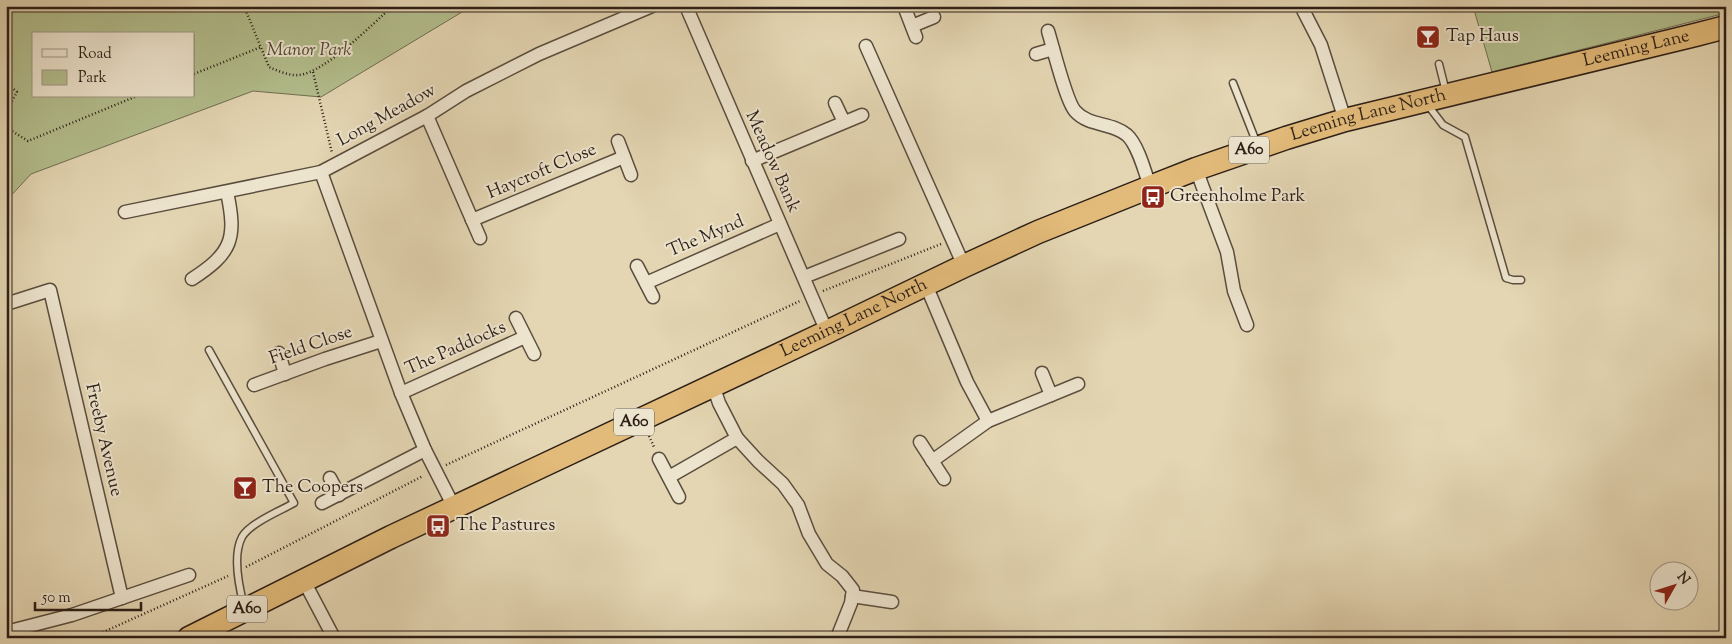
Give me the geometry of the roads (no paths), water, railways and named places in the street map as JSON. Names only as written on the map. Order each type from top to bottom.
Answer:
[{"type":"highway","name":"Leeming Lane","points":[[1546,72],[1726,27]]},
{"type":"highway","name":"Leeming Lane North","points":[[189,638],[454,507],[1038,232],[1196,169],[1258,147],[1345,120],[1546,72]]},
{"type":"street","name":"Long Meadow","points":[[125,212],[321,172],[427,116],[466,91],[539,54],[652,6]]},
{"type":"street","name":"Meadow Bank","points":[[686,6],[827,332]]},
{"type":"street","points":[[904,6],[914,31],[934,17]]},
{"type":"street","points":[[1301,6],[1321,45],[1345,120]]},
{"type":"street","points":[[1048,31],[1068,98],[1074,110],[1087,121],[1126,134],[1138,153],[1150,187]]},
{"type":"street","points":[[866,46],[964,266]]},
{"type":"street","points":[[1036,54],[1053,49]]},
{"type":"street","points":[[835,103],[844,122]]},
{"type":"street","points":[[752,161],[862,115]]},
{"type":"street","name":"Haycroft Close","points":[[427,116],[480,238]]},
{"type":"street","points":[[618,141],[631,175]]},
{"type":"street","name":"Haycroft Close","points":[[472,220],[624,157]]},
{"type":"street","points":[[1196,169],[1227,252],[1234,291],[1247,325]]},
{"type":"street","points":[[321,172],[401,393],[425,450],[454,507]]},
{"type":"street","points":[[192,280],[211,266],[226,250],[232,231],[232,216],[227,192]]},
{"type":"street","name":"The Mynd","points":[[646,283],[780,224]]},
{"type":"street","points":[[804,277],[899,239]]},
{"type":"street","points":[[637,266],[653,298]]},
{"type":"street","points":[[926,285],[967,382],[988,421]]},
{"type":"street","name":"Freeby Avenue","points":[[6,304],[50,290],[122,598]]},
{"type":"street","points":[[516,318],[534,354]]},
{"type":"street","name":"The Paddocks","points":[[401,393],[525,337]]},
{"type":"street","name":"Field Close","points":[[254,385],[381,341]]},
{"type":"street","points":[[279,353],[286,374]]},
{"type":"street","points":[[1042,374],[1051,395]]},
{"type":"street","points":[[932,461],[988,421],[1078,384]]},
{"type":"street","points":[[713,385],[719,404],[737,438],[783,484],[798,505],[809,534],[827,564],[842,576],[853,590],[852,603],[837,638]]},
{"type":"street","points":[[668,477],[737,438]]},
{"type":"street","points":[[920,442],[944,480]]},
{"type":"street","points":[[322,503],[425,450]]},
{"type":"street","points":[[659,459],[679,497]]},
{"type":"street","points":[[330,478],[339,495]]},
{"type":"street","points":[[10,634],[189,575]]},
{"type":"street","points":[[304,581],[334,638]]},
{"type":"street","points":[[852,596],[892,602]]},
{"type":"lane","points":[[1440,64],[1447,96]]},
{"type":"lane","points":[[1233,83],[1258,147]]},
{"type":"lane","points":[[1425,101],[1443,125],[1465,137],[1506,278],[1520,280]]},
{"type":"lane","points":[[209,350],[294,503],[249,530],[242,538],[237,572],[245,610]]},
{"type":"place","name":"Tap Haus","points":[[1428,37]]},
{"type":"place","name":"Greenholme Park","points":[[1153,197]]},
{"type":"place","name":"The Coopers","points":[[245,488]]},
{"type":"place","name":"The Pastures","points":[[438,526]]},
{"type":"park label","name":"Manor Park","points":[[309,51]]}]
